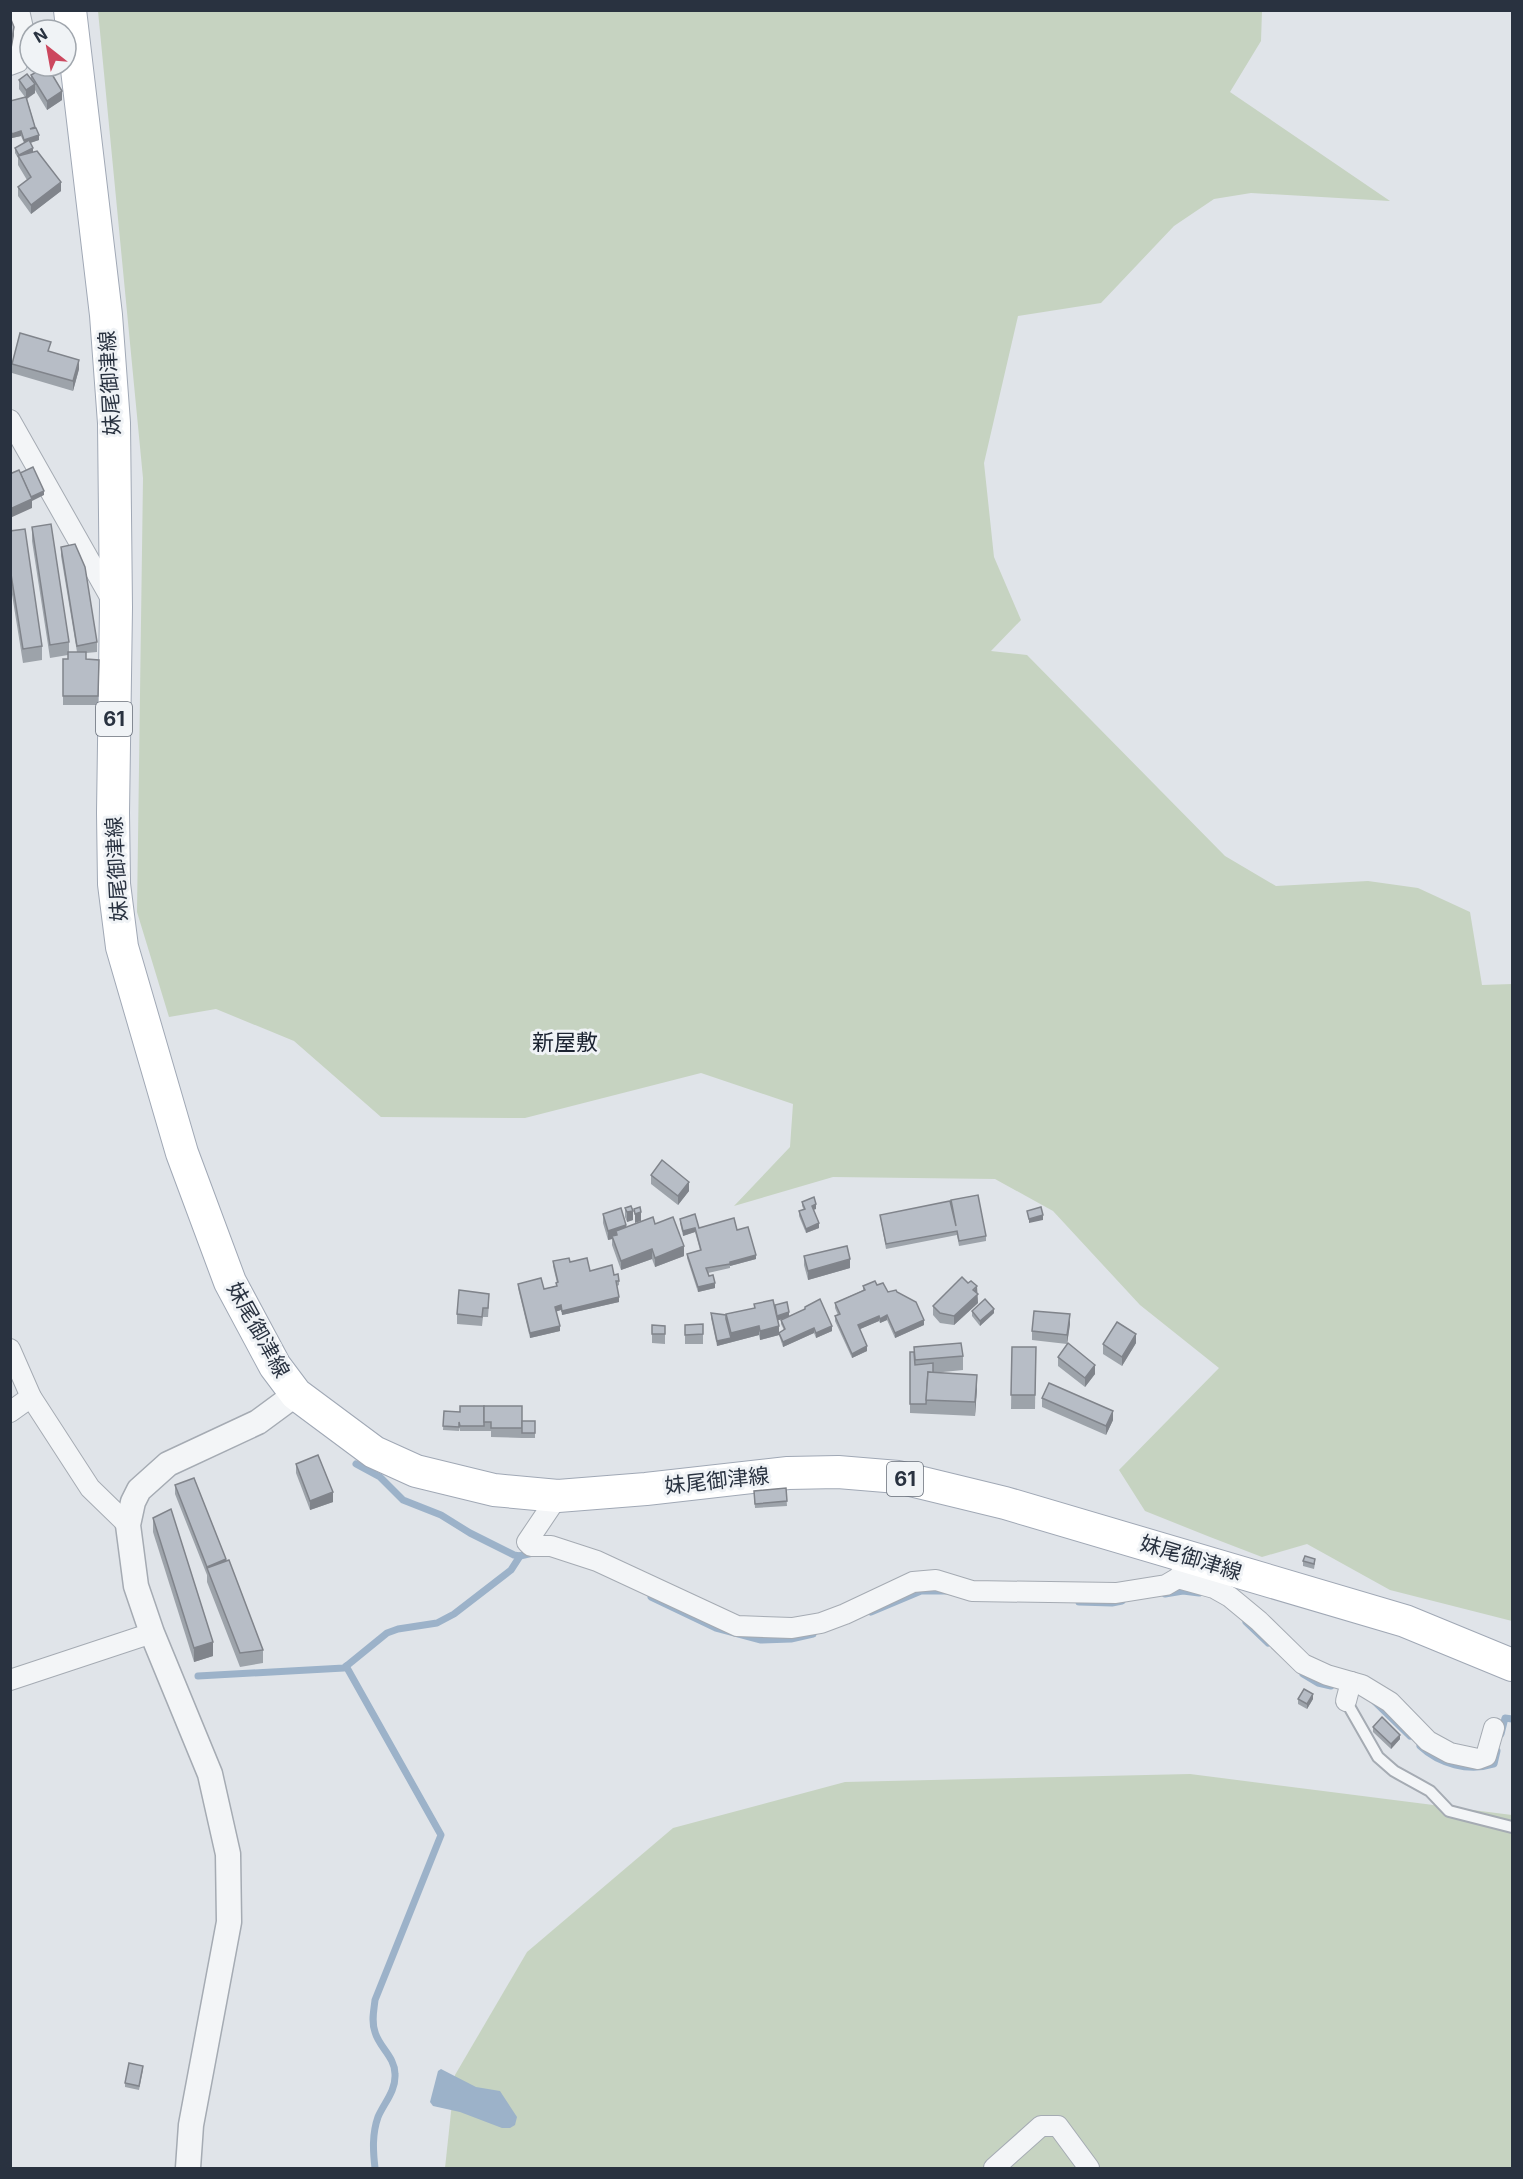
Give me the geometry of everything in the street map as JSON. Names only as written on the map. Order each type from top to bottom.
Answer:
[{"type":"main road","name":"妹尾御津線","points":[[70,10],[107,325],[114,423],[116,607],[113,825],[114,884],[122,946],[182,1153],[230,1282],[275,1366],[296,1394],[374,1452],[416,1471],[494,1490],[558,1496],[788,1473],[838,1472],[898,1477],[1005,1503],[1185,1568],[1405,1621],[1512,1665]]},
{"type":"street","points":[[10,65],[18,62],[24,33],[19,10]]},
{"type":"street","points":[[10,420],[116,607]]},
{"type":"street","points":[[10,1349],[31,1397],[90,1488],[128,1525]]},
{"type":"street","points":[[188,2169],[191,2125],[230,1922],[228,1854],[210,1774],[152,1633],[136,1586],[128,1525],[133,1502],[139,1490],[168,1464],[258,1422],[296,1394]]},
{"type":"street","points":[[10,1412],[31,1397]]},
{"type":"street","points":[[558,1496],[527,1542],[531,1546],[551,1546],[597,1561],[737,1626],[792,1628],[821,1623],[913,1582],[936,1580],[972,1591],[1116,1593],[1166,1585],[1185,1568],[1230,1597],[1303,1664],[1327,1675],[1362,1685],[1390,1702],[1428,1741],[1450,1753],[1478,1760],[1486,1756],[1494,1728]]},
{"type":"street","points":[[10,1680],[152,1633]]},
{"type":"street","points":[[1346,1701],[1351,1682]]},
{"type":"street","points":[[994,2169],[1041,2126],[1058,2126],[1089,2169]]},
{"type":"lane","points":[[1346,1701],[1378,1757],[1394,1771],[1430,1791],[1449,1811],[1512,1827]]},
{"type":"green space","points":[[98,11],[1262,11],[1261,41],[1230,92],[1390,201],[1251,193],[1214,199],[1174,226],[1101,303],[1018,316],[984,463],[994,557],[1021,620],[991,651],[1027,655],[1225,856],[1276,886],[1368,881],[1418,888],[1470,912],[1482,985],[1512,984],[1512,1621],[1390,1590],[1307,1544],[1262,1557],[1145,1511],[1119,1470],[1219,1368],[1140,1305],[1053,1211],[995,1179],[833,1177],[734,1206],[790,1147],[793,1104],[701,1073],[525,1118],[381,1117],[294,1041],[216,1009],[169,1017],[137,912],[143,478]]},
{"type":"green space","points":[[1190,1774],[1512,1815],[1512,2168],[445,2168],[455,2075],[527,1952],[673,1828],[845,1782]]},
{"type":"water","points":[[441,2069],[476,2087],[500,2091],[517,2117],[515,2125],[502,2128],[460,2112],[433,2106],[430,2102],[438,2071]]},
{"type":"building","points":[[10,17],[14,27],[12,38],[10,38]]},
{"type":"building","points":[[30,78],[35,84],[26,90],[19,80]]},
{"type":"building","points":[[33,78],[54,78],[62,91],[47,101]]},
{"type":"building","points":[[26,97],[35,127],[30,129],[36,128],[39,135],[24,140],[21,131],[12,134],[10,131],[10,101]]},
{"type":"building","points":[[29,140],[33,148],[19,155],[15,148]]},
{"type":"building","points":[[37,151],[61,182],[31,205],[18,187],[31,177],[18,156]]},
{"type":"building","points":[[20,333],[51,342],[48,351],[79,360],[73,381],[12,364]]},
{"type":"building","points":[[33,467],[44,491],[31,497],[20,473]]},
{"type":"building","points":[[19,470],[32,499],[10,509],[10,471],[12,473]]},
{"type":"building","points":[[51,524],[69,642],[50,645],[32,527]]},
{"type":"building","points":[[25,529],[42,646],[23,649],[10,568],[10,531]]},
{"type":"building","points":[[75,544],[85,567],[97,642],[77,646],[61,547]]},
{"type":"building","points":[[68,652],[86,652],[86,659],[99,660],[98,696],[63,696],[63,659],[68,659]]},
{"type":"building","points":[[662,1160],[689,1182],[678,1196],[651,1175]]},
{"type":"building","points":[[978,1195],[986,1236],[959,1241],[957,1231],[886,1244],[880,1215],[950,1201],[956,1226],[951,1200]]},
{"type":"building","points":[[814,1197],[816,1204],[812,1206],[819,1223],[806,1229],[799,1211],[805,1209],[802,1202]]},
{"type":"building","points":[[631,1206],[633,1211],[627,1212],[625,1208]]},
{"type":"building","points":[[640,1207],[641,1212],[635,1214],[634,1209]]},
{"type":"building","points":[[1041,1207],[1043,1215],[1029,1219],[1027,1211]]},
{"type":"building","points":[[621,1208],[626,1225],[608,1231],[603,1214]]},
{"type":"building","points":[[695,1214],[699,1228],[734,1218],[737,1230],[748,1227],[756,1255],[730,1262],[730,1264],[706,1268],[709,1276],[713,1275],[715,1283],[698,1287],[687,1254],[701,1250],[695,1228],[683,1231],[680,1219]]},
{"type":"building","points":[[653,1217],[655,1224],[673,1217],[684,1246],[655,1258],[652,1249],[621,1261],[612,1236],[617,1235],[616,1231]]},
{"type":"building","points":[[847,1246],[850,1259],[808,1271],[804,1256]]},
{"type":"building","points":[[569,1258],[570,1262],[587,1258],[590,1271],[612,1265],[614,1275],[618,1274],[619,1281],[616,1281],[619,1297],[562,1311],[561,1305],[555,1307],[560,1326],[530,1333],[518,1284],[541,1278],[544,1289],[557,1286],[553,1261]]},
{"type":"building","points":[[962,1277],[968,1283],[971,1281],[977,1286],[973,1290],[978,1294],[954,1316],[940,1313],[933,1306]]},
{"type":"building","points":[[875,1281],[877,1285],[883,1283],[888,1292],[896,1290],[916,1302],[924,1320],[895,1333],[887,1315],[858,1325],[867,1346],[852,1354],[835,1316],[840,1314],[835,1303],[865,1290],[863,1286]]},
{"type":"building","points":[[459,1290],[489,1294],[488,1308],[483,1308],[482,1317],[457,1314]]},
{"type":"building","points":[[820,1299],[832,1326],[816,1333],[814,1328],[783,1342],[779,1333],[785,1329],[781,1320]]},
{"type":"building","points":[[985,1299],[994,1309],[980,1321],[972,1311]]},
{"type":"building","points":[[773,1300],[779,1326],[760,1331],[759,1326],[731,1333],[726,1314],[755,1308],[754,1304]]},
{"type":"building","points":[[787,1302],[789,1312],[777,1316],[775,1305]]},
{"type":"building","points":[[1034,1311],[1070,1314],[1067,1335],[1032,1331]]},
{"type":"building","points":[[711,1313],[726,1315],[731,1338],[717,1341]]},
{"type":"building","points":[[1117,1322],[1136,1334],[1122,1357],[1103,1344]]},
{"type":"building","points":[[703,1324],[703,1334],[685,1335],[685,1325]]},
{"type":"building","points":[[652,1325],[665,1326],[665,1334],[652,1334]]},
{"type":"building","points":[[961,1343],[963,1356],[915,1360],[914,1347]]},
{"type":"building","points":[[1068,1343],[1095,1365],[1085,1378],[1058,1357]]},
{"type":"building","points":[[1012,1347],[1036,1347],[1035,1395],[1011,1395]]},
{"type":"building","points":[[910,1352],[914,1352],[915,1365],[933,1363],[933,1373],[928,1372],[926,1404],[910,1404]]},
{"type":"building","points":[[928,1372],[977,1375],[975,1402],[926,1400]]},
{"type":"building","points":[[1049,1383],[1113,1411],[1106,1426],[1042,1398]]},
{"type":"building","points":[[460,1406],[484,1406],[484,1426],[460,1426],[459,1422],[459,1427],[443,1426],[444,1411],[460,1412]]},
{"type":"building","points":[[484,1406],[522,1406],[522,1428],[491,1428],[491,1422],[484,1422]]},
{"type":"building","points":[[522,1421],[535,1421],[535,1433],[522,1433]]},
{"type":"building","points":[[318,1455],[333,1492],[310,1501],[296,1464]]},
{"type":"building","points":[[194,1478],[226,1559],[207,1567],[175,1485]]},
{"type":"building","points":[[786,1488],[787,1501],[755,1504],[754,1491]]},
{"type":"building","points":[[171,1509],[213,1642],[194,1648],[153,1518]]},
{"type":"building","points":[[1305,1556],[1315,1559],[1314,1564],[1303,1561]]},
{"type":"building","points":[[229,1560],[263,1650],[240,1653],[207,1568]]},
{"type":"building","points":[[1304,1689],[1313,1694],[1307,1704],[1298,1699]]},
{"type":"building","points":[[1382,1717],[1400,1735],[1391,1744],[1373,1727]]},
{"type":"building","points":[[129,2063],[143,2066],[139,2086],[125,2083]]},
{"type":"waterway","points":[[356,1464],[380,1477],[403,1500],[441,1515],[470,1533],[514,1555],[533,1553]]},
{"type":"waterway","points":[[198,1676],[344,1668],[387,1633],[437,1623],[454,1614],[511,1570],[520,1556]]},
{"type":"waterway","points":[[871,1612],[921,1591],[946,1591]]},
{"type":"waterway","points":[[1165,1594],[1183,1591],[1199,1593]]},
{"type":"waterway","points":[[651,1597],[716,1628],[761,1640],[791,1639],[813,1634]]},
{"type":"waterway","points":[[1079,1602],[1122,1601]]},
{"type":"waterway","points":[[1246,1622],[1268,1643]]},
{"type":"waterway","points":[[346,1666],[441,1835],[375,2000],[374,2028],[392,2062],[395,2074],[392,2091],[376,2123],[375,2168]]},
{"type":"waterway","points":[[1303,1674],[1318,1683],[1331,1686]]},
{"type":"waterway","points":[[1375,1702],[1410,1736]]},
{"type":"waterway","points":[[1501,1734],[1505,1718],[1512,1719]]},
{"type":"waterway","points":[[1420,1746],[1436,1758],[1465,1767],[1494,1764],[1497,1751]]},
{"type":"district","name":"新屋敷","points":[[565,1042]]}]
